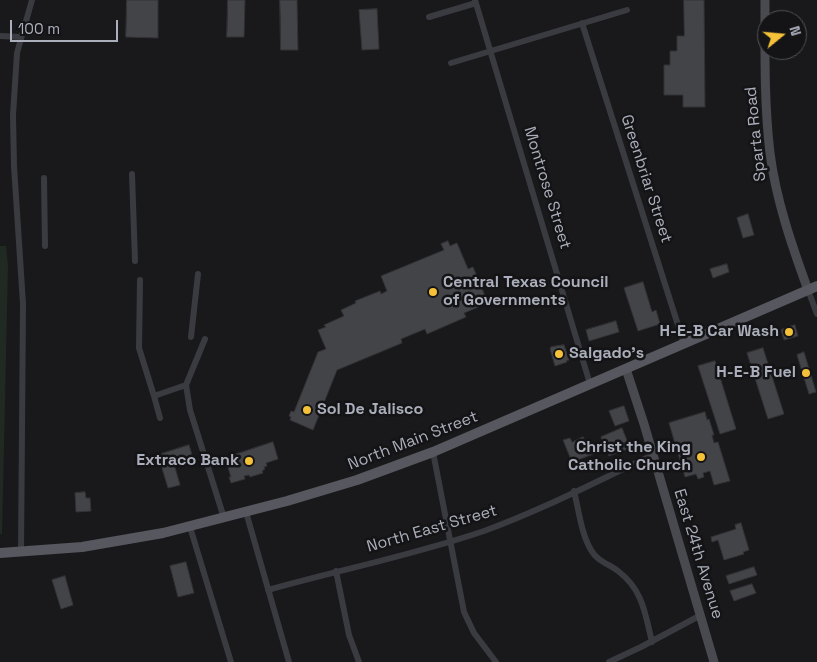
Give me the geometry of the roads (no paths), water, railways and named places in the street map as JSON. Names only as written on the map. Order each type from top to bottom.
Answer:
[{"type":"main road","name":"North Main Street","points":[[0,553],[95,545],[145,537],[224,518],[358,480],[433,452],[813,288]]},
{"type":"street","points":[[20,552],[23,295],[13,132],[15,68],[21,37],[32,0]]},
{"type":"street","name":"Sparta Road","points":[[765,0],[765,103],[770,155],[777,191],[790,235],[813,288]]},
{"type":"street","points":[[430,17],[476,1]]},
{"type":"street","name":"Montrose Street","points":[[476,1],[590,384]]},
{"type":"street","points":[[451,63],[627,10]]},
{"type":"street","name":"Greenbriar Street","points":[[582,23],[684,344]]},
{"type":"street","points":[[0,36],[21,37]]},
{"type":"street","points":[[132,174],[135,261]]},
{"type":"street","points":[[44,178],[45,246]]},
{"type":"street","points":[[191,337],[198,274]]},
{"type":"street","points":[[140,280],[138,348],[160,418]]},
{"type":"street","points":[[813,288],[817,314]]},
{"type":"street","points":[[205,339],[186,385],[190,410],[224,518]]},
{"type":"street","name":"East 24th Avenue","points":[[626,369],[714,662]]},
{"type":"street","points":[[154,396],[186,385]]},
{"type":"street","points":[[433,452],[464,612],[474,633],[496,662]]},
{"type":"street","name":"North East Street","points":[[268,590],[450,542],[518,518],[653,455]]},
{"type":"street","points":[[574,491],[583,530],[591,551],[598,559],[616,569],[631,581],[644,610],[652,642]]},
{"type":"street","points":[[246,512],[289,662]]},
{"type":"street","points":[[190,527],[231,662]]},
{"type":"street","points":[[336,571],[349,635],[359,662]]},
{"type":"street","points":[[609,662],[652,642],[701,615]]},
{"type":"place","name":"Central Texas Council of Governments","points":[[433,292]]},
{"type":"place","name":"H-E-B Car Wash","points":[[789,332]]},
{"type":"place","name":"Salgado's","points":[[559,354]]},
{"type":"place","name":"H-E-B Fuel","points":[[806,373]]},
{"type":"place","name":"Sol De Jalisco","points":[[307,410]]},
{"type":"place","name":"Christ the King Catholic Church","points":[[701,457]]},
{"type":"place","name":"Extraco Bank","points":[[249,461]]}]
